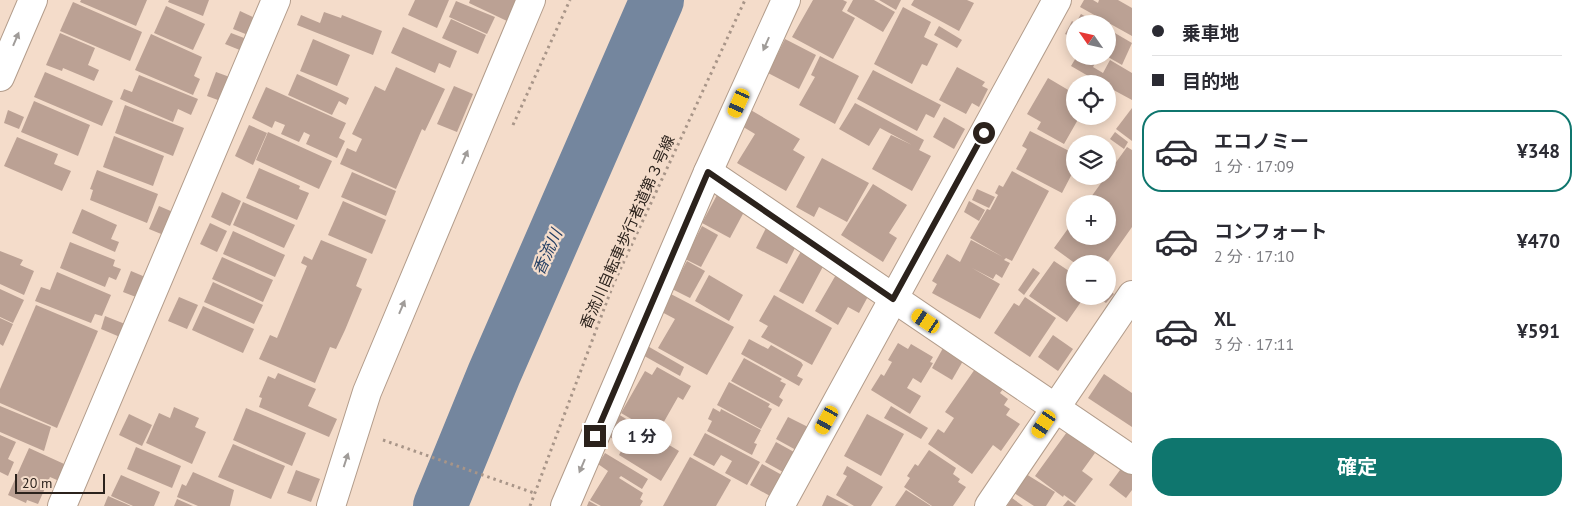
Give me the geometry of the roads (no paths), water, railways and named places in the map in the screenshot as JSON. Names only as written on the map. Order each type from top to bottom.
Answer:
[{"type":"street","points":[[0,77],[33,0]]},
{"type":"street","points":[[62,506],[276,0]]},
{"type":"street","points":[[331,506],[367,392],[530,0]]},
{"type":"street","points":[[565,506],[708,172],[786,0]]},
{"type":"street","points":[[780,506],[1057,0]]},
{"type":"street","points":[[708,172],[1132,460]]},
{"type":"street","points":[[989,506],[1132,295]]},
{"type":"waterway","name":"香流川","points":[[440,506],[494,374],[657,0]]}]
